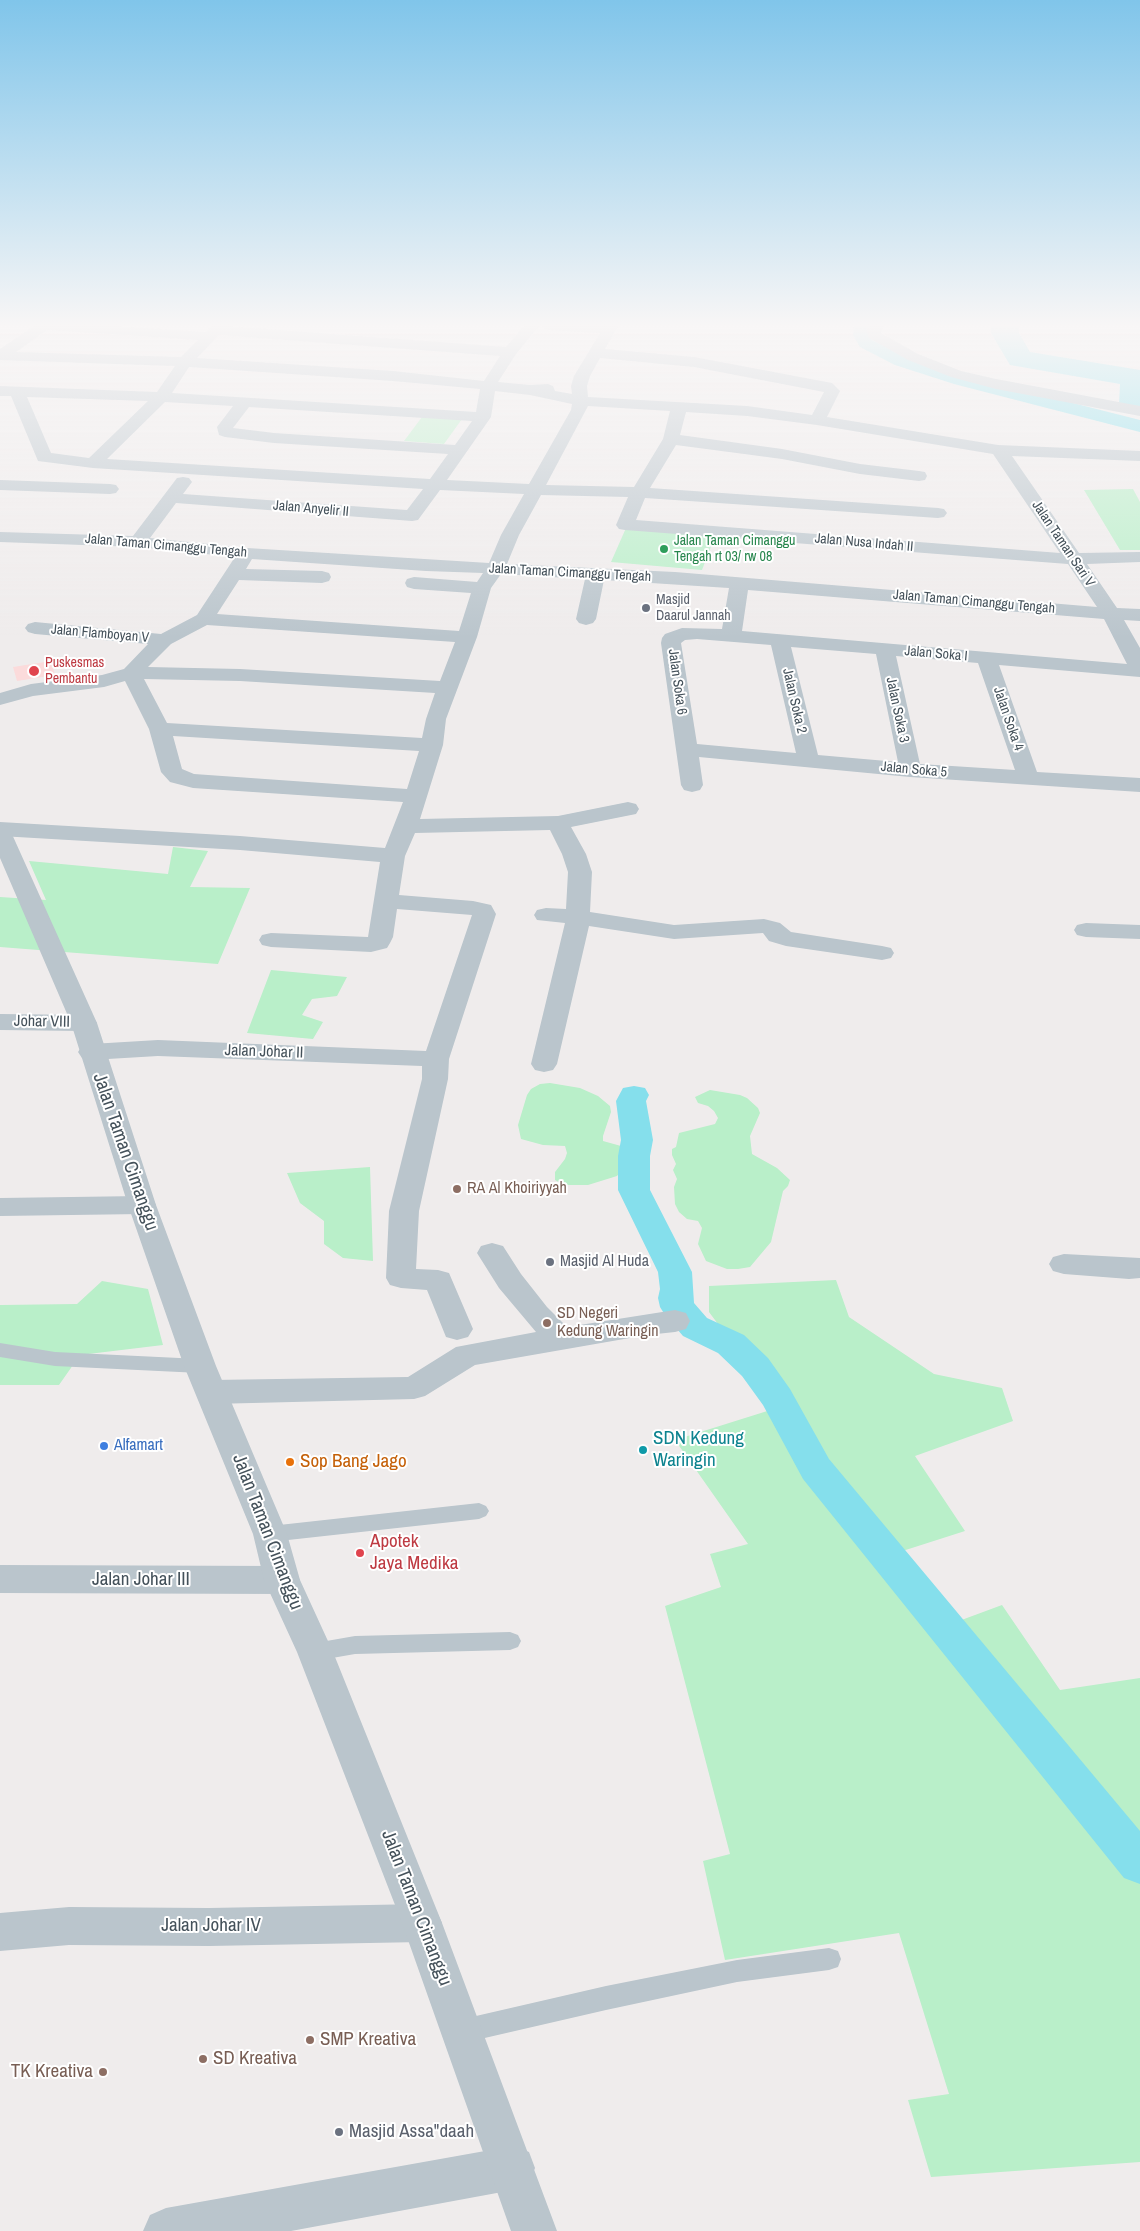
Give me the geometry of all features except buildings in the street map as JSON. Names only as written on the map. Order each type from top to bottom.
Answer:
[{"type":"street","points":[[29,430],[44,457],[93,463],[190,470],[536,490],[928,494]]},
{"type":"street","points":[[93,463],[127,430]]},
{"type":"street","points":[[225,430],[225,432],[274,438],[458,450]]},
{"type":"street","name":"Jalan Anyelir II","points":[[172,498],[412,516],[473,430]]},
{"type":"street","points":[[271,940],[371,945],[378,943],[381,937],[393,856],[406,826],[432,745],[436,720],[467,637],[482,588],[568,430]]},
{"type":"street","points":[[639,492],[671,439],[673,430]]},
{"type":"street","points":[[878,430],[998,450],[1140,456]]},
{"type":"street","points":[[883,431],[904,457],[963,551]]},
{"type":"street","points":[[671,439],[782,454],[860,469],[928,494]]},
{"type":"street","name":"Jalan Taman Sari V","points":[[998,450],[1003,454],[1072,559],[1111,614],[1134,655],[1140,671]]},
{"type":"street","points":[[659,457],[677,458]]},
{"type":"street","points":[[714,461],[860,469]]},
{"type":"street","points":[[138,542],[172,498],[190,470]]},
{"type":"street","points":[[0,485],[110,489]]},
{"type":"street","name":"Jalan Nusa Indah II","points":[[639,492],[625,525],[1072,559],[1140,557]]},
{"type":"street","name":"Jalan Taman Cimanggu Tengah","points":[[0,537],[138,542],[247,553],[739,584],[1140,615]]},
{"type":"street","points":[[131,673],[164,640],[204,619],[247,553]]},
{"type":"street","points":[[233,574],[339,578]]},
{"type":"street","points":[[586,619],[595,576]]},
{"type":"street","points":[[396,581],[482,588]]},
{"type":"street","points":[[731,636],[739,584]]},
{"type":"street","points":[[204,619],[467,637]]},
{"type":"street","name":"Jalan Flamboyan V","points":[[35,628],[164,640]]},
{"type":"street","name":"Jalan Soka 6","points":[[692,785],[672,651],[672,638],[697,633],[731,636]]},
{"type":"street","name":"Jalan Soka I","points":[[731,636],[1140,671]]},
{"type":"street","name":"Jalan Soka 2","points":[[780,640],[793,701],[809,761]]},
{"type":"street","name":"Jalan Soka 3","points":[[885,649],[910,770]]},
{"type":"street","name":"Jalan Soka 4","points":[[987,659],[1029,779]]},
{"type":"street","points":[[0,699],[31,690],[104,681],[131,673],[240,675],[448,688]]},
{"type":"street","points":[[131,673],[160,729],[172,772],[185,779],[415,796]]},
{"type":"street","points":[[160,729],[432,745]]},
{"type":"street","name":"Jalan Soka 5","points":[[688,750],[910,770],[1140,785]]},
{"type":"street","points":[[406,826],[558,823],[628,809]]},
{"type":"street","points":[[544,1064],[572,951],[578,917],[580,872],[574,854],[558,823]]},
{"type":"street","points":[[0,831],[240,843],[393,856]]},
{"type":"street","name":"Jalan Taman Cimanggu","points":[[0,831],[87,1037],[142,1205],[206,1379],[270,1534],[282,1580],[315,1652],[422,1923],[534,2231]]},
{"type":"street","points":[[386,902],[473,908],[482,910],[484,914],[436,1058],[435,1079],[404,1211],[401,1278],[438,1280],[457,1329]]},
{"type":"street","points":[[546,915],[578,917],[674,932],[764,926],[771,928],[778,936],[786,939],[882,953]]},
{"type":"street","points":[[1086,930],[1140,932]]},
{"type":"street","name":"Johar VIII","points":[[0,1022],[87,1037]]},
{"type":"street","name":"Jalan Johar II","points":[[87,1037],[158,1048],[436,1058]]},
{"type":"street","points":[[0,1207],[142,1205]]},
{"type":"street","points":[[492,1253],[510,1281],[536,1314],[561,1339]]},
{"type":"street","points":[[1064,1264],[1129,1269],[1140,1268]]},
{"type":"street","points":[[206,1379],[414,1388],[467,1355],[676,1321]]},
{"type":"street","name":"Jalan Johar III","points":[[0,1579],[282,1580]]},
{"type":"street","name":"Jalan Johar IV","points":[[0,1932],[69,1926],[209,1927],[422,1923]]},
{"type":"street","points":[[166,2231],[512,2168]]},
{"type":"lane","points":[[0,1350],[206,1379]]},
{"type":"lane","points":[[270,1534],[479,1511]]},
{"type":"lane","points":[[315,1652],[355,1644],[510,1640]]},
{"type":"lane","points":[[462,2031],[606,1998],[737,1971],[829,1959]]},
{"type":"shaded area","name":"Puskesmas Pembantu","points":[[51,661],[55,675],[17,681],[13,667]]},
{"type":"green space","points":[[412,430],[454,430],[444,444],[404,441]]},
{"type":"green space","points":[[1133,489],[1140,502],[1140,550],[1120,550],[1084,490]]},
{"type":"green space","name":"Jalan Taman Cimanggu Tengah rt 03/ rw 08","points":[[626,528],[715,536],[702,570],[611,562]]},
{"type":"green space","points":[[173,847],[208,851],[190,887],[250,888],[218,964],[0,947],[0,897],[46,900],[29,861],[168,874]]},
{"type":"green space","points":[[271,970],[347,977],[337,996],[312,999],[302,1015],[323,1022],[313,1039],[247,1033]]},
{"type":"green space","points":[[550,1083],[580,1088],[598,1096],[610,1106],[611,1112],[603,1141],[621,1146],[626,1150],[628,1157],[617,1176],[588,1185],[564,1185],[555,1180],[555,1172],[565,1159],[567,1153],[565,1146],[543,1145],[521,1139],[518,1125],[527,1095],[531,1089],[540,1084]]},
{"type":"green space","points":[[710,1090],[740,1095],[747,1098],[758,1108],[760,1113],[750,1136],[752,1154],[777,1168],[790,1180],[788,1186],[783,1191],[771,1242],[750,1267],[727,1269],[706,1261],[698,1244],[702,1228],[698,1221],[687,1219],[679,1212],[675,1204],[674,1187],[677,1179],[673,1170],[676,1164],[672,1155],[672,1149],[676,1147],[679,1133],[715,1124],[718,1118],[714,1111],[708,1106],[698,1103],[695,1097]]},
{"type":"green space","points":[[370,1167],[373,1261],[343,1258],[324,1244],[324,1221],[300,1203],[287,1173]]},
{"type":"green space","points":[[836,1280],[849,1317],[934,1374],[1002,1388],[1013,1421],[915,1456],[965,1531],[890,1555],[948,1625],[1002,1605],[1060,1690],[1140,1678],[1140,2162],[931,2177],[908,2100],[949,2094],[899,1933],[725,1960],[703,1861],[730,1854],[665,1606],[721,1587],[710,1554],[748,1544],[675,1440],[780,1407],[709,1312],[709,1286]]},
{"type":"green space","points":[[102,1281],[148,1289],[163,1345],[80,1355],[59,1385],[0,1385],[0,1305],[77,1304]]},
{"type":"waterway","points":[[634,1095],[631,1101],[637,1140],[634,1156],[634,1190],[675,1272],[677,1307],[695,1327],[731,1344],[755,1367],[777,1398],[816,1469],[1140,1864]]},
{"type":"place","name":"Jalan Taman Cimanggu Tengah rt 03/ rw 08","points":[[664,549]]},
{"type":"place","name":"Masjid Daarul Jannah","points":[[646,608]]},
{"type":"place","name":"Puskesmas Pembantu","points":[[34,671]]},
{"type":"place","name":"RA Al Khoiriyyah","points":[[457,1189]]},
{"type":"place","name":"Masjid Al Huda","points":[[550,1262]]},
{"type":"place","name":"SD Negeri Kedung Waringin","points":[[547,1323]]},
{"type":"place","name":"Alfamart","points":[[104,1446]]},
{"type":"place","name":"SDN Kedung Waringin","points":[[643,1450]]},
{"type":"place","name":"Sop Bang Jago","points":[[290,1462]]},
{"type":"place","name":"Apotek Jaya Medika","points":[[360,1553]]},
{"type":"place","name":"SMP Kreativa","points":[[310,2040]]},
{"type":"place","name":"SD Kreativa","points":[[203,2059]]},
{"type":"place","name":"TK Kreativa","points":[[103,2072]]},
{"type":"place","name":"Masjid Assa\"daah","points":[[339,2132]]}]
